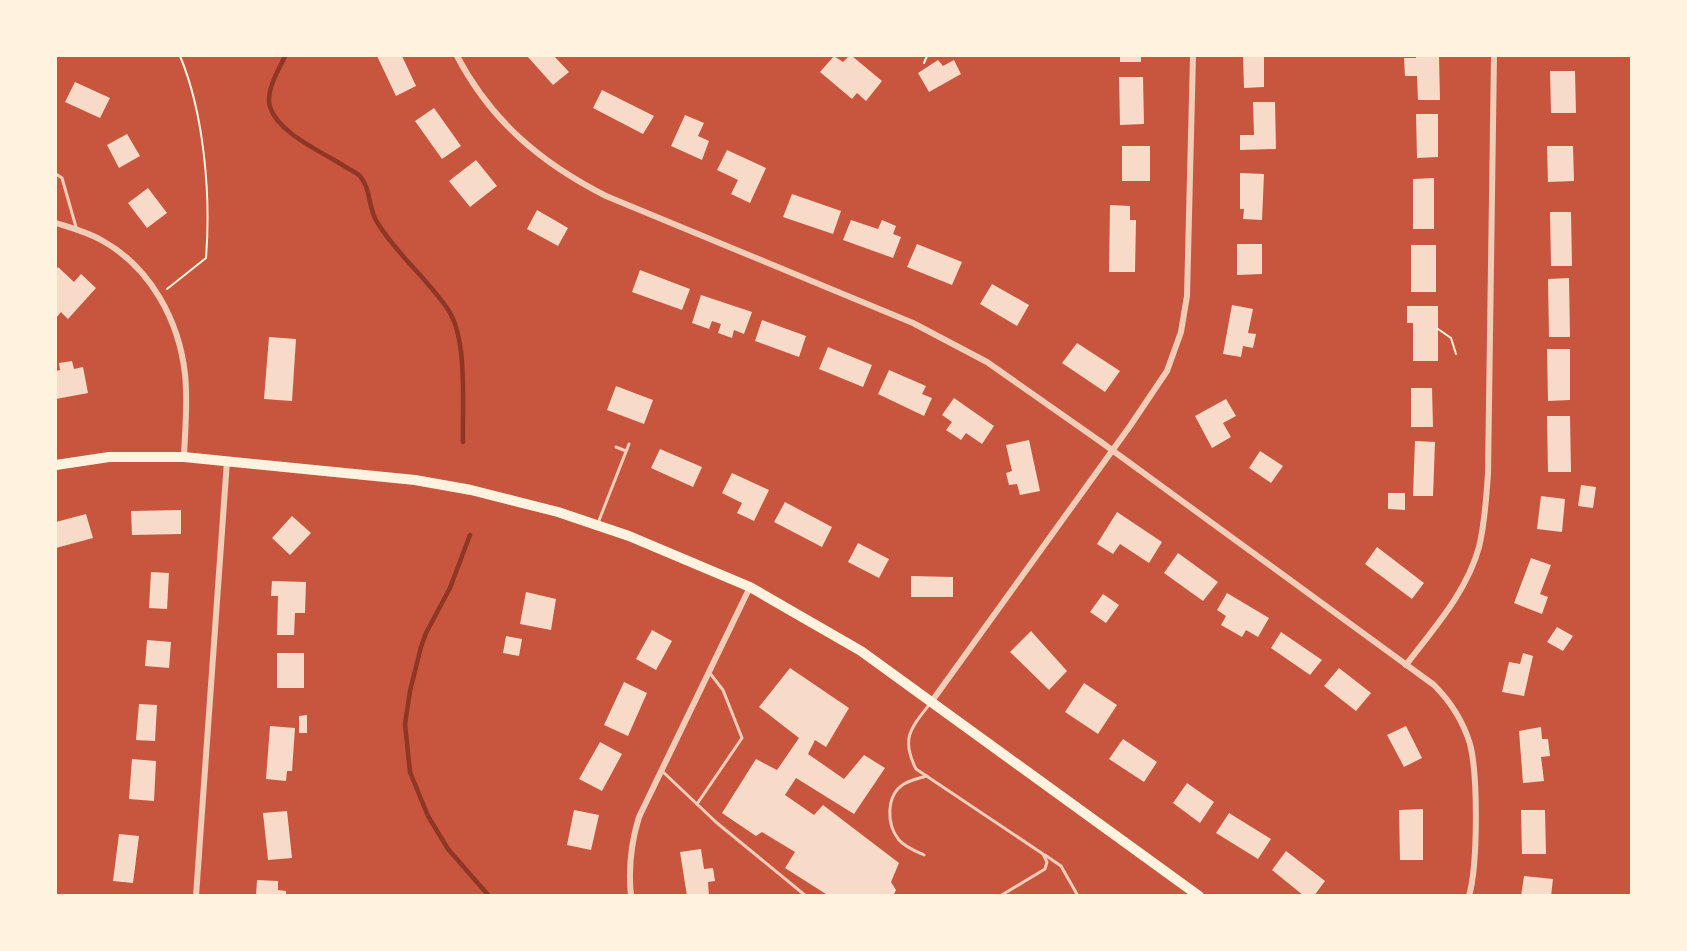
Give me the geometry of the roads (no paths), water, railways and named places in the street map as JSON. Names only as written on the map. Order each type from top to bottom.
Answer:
[{"type":"main road","points":[[56,465],[109,457],[184,457],[415,480],[491,495],[558,512],[628,536],[750,587],[861,651],[1199,896]]},
{"type":"street","points":[[457,56],[495,114],[543,159],[606,196],[913,323],[950,341],[1008,376],[1406,665],[1446,698],[1461,723],[1473,759],[1474,857],[1469,896]]},
{"type":"street","points":[[932,701],[1167,371],[1186,310],[1193,56]]},
{"type":"street","points":[[1406,665],[1464,583],[1478,549],[1484,524],[1488,474],[1494,56]]},
{"type":"street","points":[[56,223],[103,241],[123,254],[143,274],[159,295],[176,332],[182,353],[186,398],[184,457]]},
{"type":"street","points":[[196,896],[227,461]]},
{"type":"street","points":[[631,896],[629,863],[634,832],[661,770],[750,587]]},
{"type":"lane","points":[[56,174],[62,178],[76,229]]},
{"type":"lane","points":[[597,525],[629,444]]},
{"type":"lane","points":[[616,447],[626,451]]},
{"type":"lane","points":[[697,804],[742,738],[723,690],[709,672]]},
{"type":"lane","points":[[932,701],[911,728],[908,739],[911,759],[916,769],[1060,866],[1078,896]]},
{"type":"lane","points":[[661,770],[717,823],[806,896]]},
{"type":"lane","points":[[924,855],[900,841],[894,832],[889,813],[893,798],[903,784],[927,776]]},
{"type":"lane","points":[[1000,896],[1045,869],[1047,862],[1043,854]]},
{"type":"waterway","points":[[285,56],[269,94],[270,107],[275,116],[282,125],[302,141],[360,176],[364,181],[374,217],[385,234],[432,288],[449,311],[455,324],[462,357],[463,442]]},
{"type":"waterway","points":[[470,535],[450,588],[421,647],[410,691],[405,724],[410,772],[428,816],[448,849],[489,896]]}]
